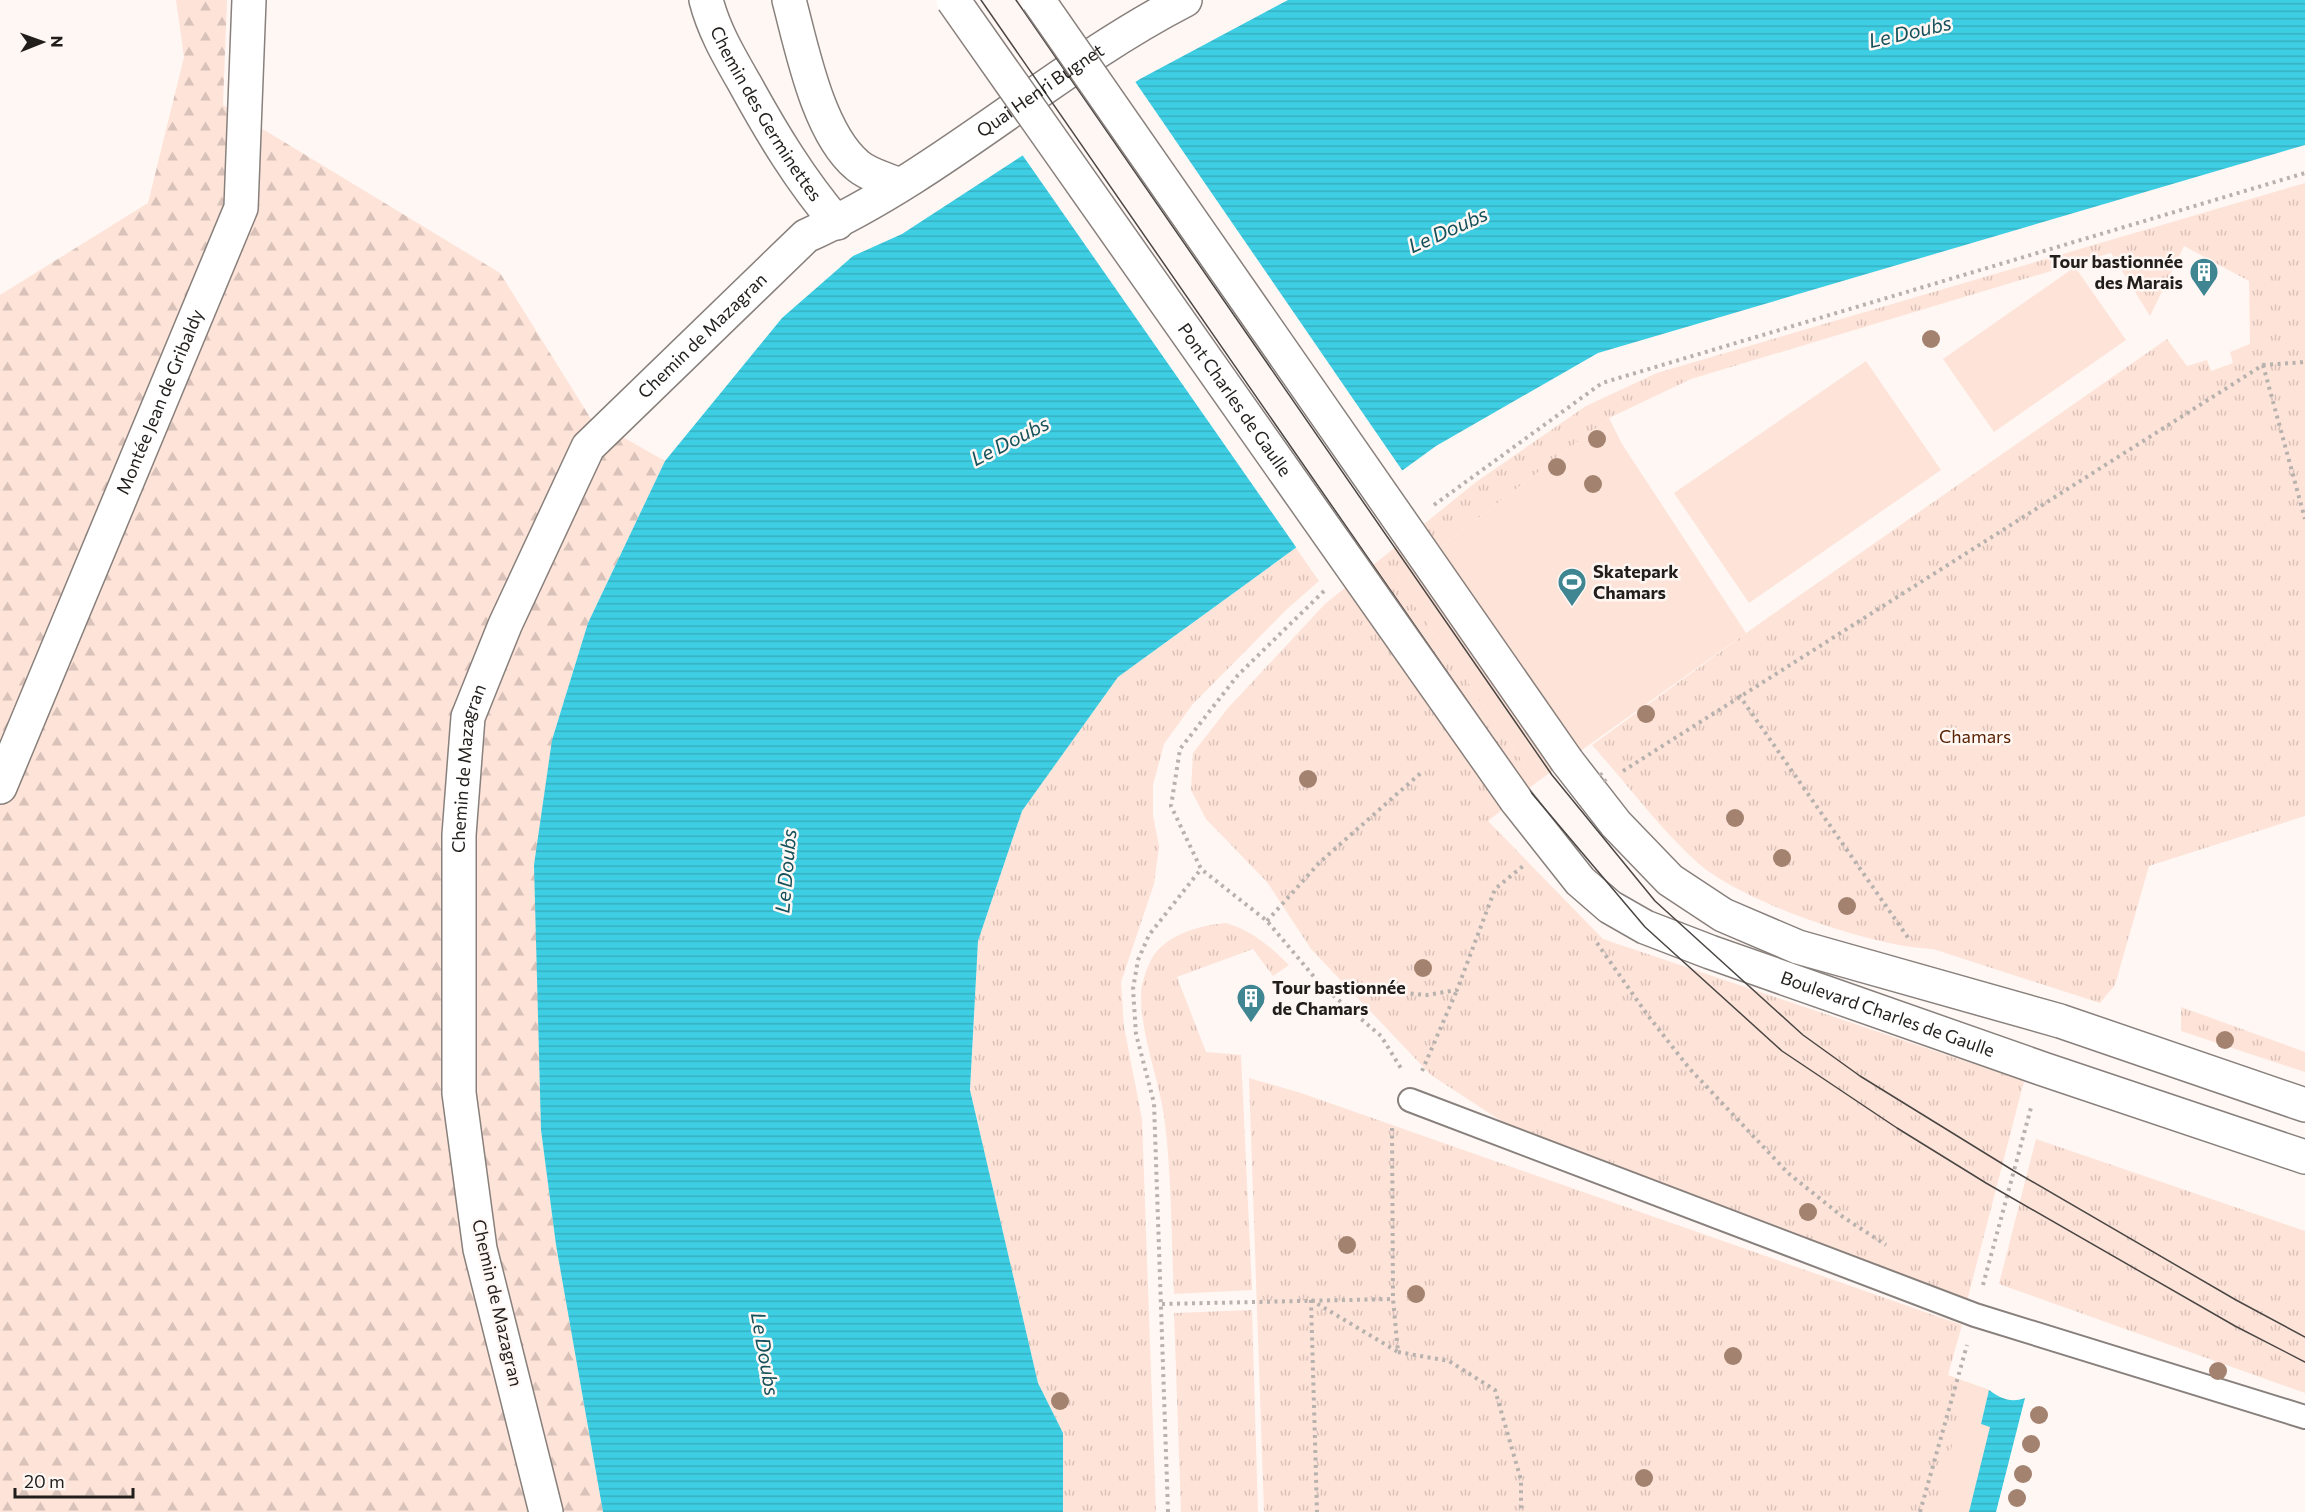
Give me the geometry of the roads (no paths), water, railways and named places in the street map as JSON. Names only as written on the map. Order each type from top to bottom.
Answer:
[{"type":"main road","name":"Montée Jean de Gribaldy","points":[[0,787],[241,208],[249,0]]},
{"type":"main road","name":"Chemin des Germinettes","points":[[706,0],[714,27],[764,118],[806,188],[837,223]]},
{"type":"main road","points":[[789,0],[822,111],[837,145],[859,167],[899,184]]},
{"type":"main road","name":"Pont Charles de Gaulle","points":[[953,0],[1516,800]]},
{"type":"main road","name":"Boulevard Charles de Gaulle","points":[[1038,0],[1567,761],[1616,824],[1670,880],[1722,915],[1798,947],[2060,1021],[2305,1105]]},
{"type":"main road","name":"Quai Henri Bugnet","points":[[899,184],[1155,7]]},
{"type":"main road","name":"Chemin de Mazagran","points":[[546,1512],[480,1249],[459,1093],[459,835],[468,717],[505,625],[588,447],[807,236],[837,223],[899,184]]},
{"type":"main road","name":"Boulevard Charles de Gaulle","points":[[1516,800],[1580,881],[1610,907],[1645,927],[2043,1069],[2305,1157]]},
{"type":"lane","points":[[1410,1100],[1975,1315],[2305,1417]]},
{"type":"water","name":"Le Doubs","points":[[1288,0],[2305,0],[2305,145],[1598,353],[1436,446],[1118,677],[1022,811],[978,941],[970,1090],[1038,1383],[1063,1433],[1063,1512],[603,1512],[556,1245],[541,1130],[534,865],[552,740],[588,623],[665,461],[782,318],[853,256],[902,234],[1140,79]]},
{"type":"water","points":[[1989,1390],[2006,1399],[2025,1398],[1996,1512],[1969,1512],[1990,1427],[1981,1424]]},
{"type":"tram line","points":[[981,0],[1529,790],[1645,927],[1782,1051],[1897,1128],[1986,1183],[2235,1326],[2305,1362]]},
{"type":"tram line","points":[[1016,0],[1552,775],[1655,901],[1803,1035],[1860,1076],[2014,1171],[2236,1300],[2305,1337]]},
{"type":"place","name":"Tour bastionnée des Marais","points":[[2204,298]]},
{"type":"place","name":"Skatepark Chamars","points":[[1572,608]]},
{"type":"place","name":"Tour bastionnée de Chamars","points":[[1251,1024]]},
{"type":"park label","name":"Chamars","points":[[1975,737]]}]
